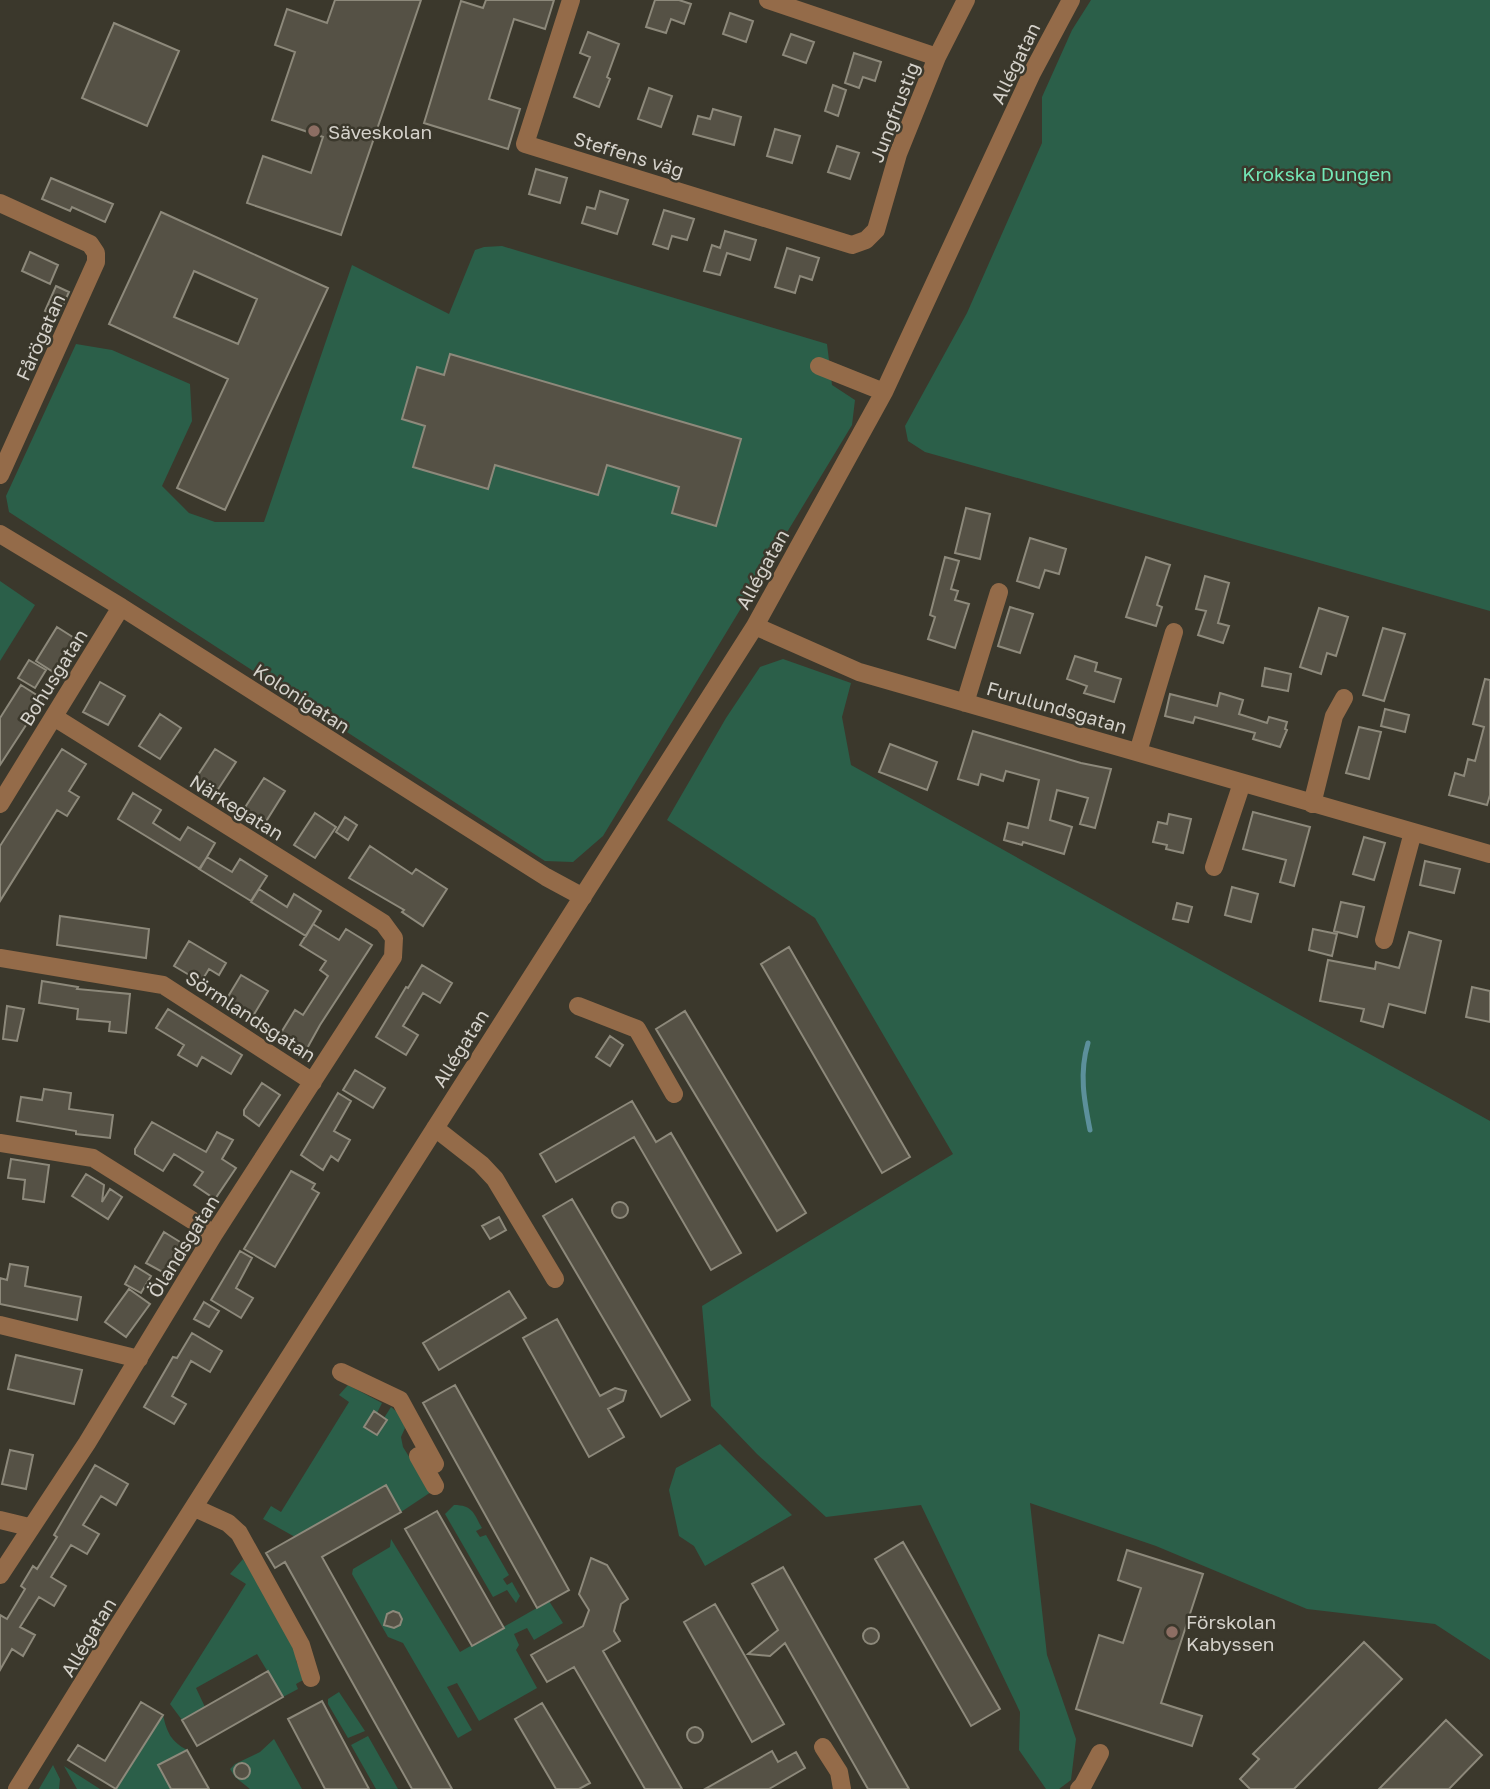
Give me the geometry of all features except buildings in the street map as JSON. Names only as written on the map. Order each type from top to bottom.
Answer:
[{"type":"street","name":"Steffens väg","points":[[571,0],[525,144],[852,245],[866,240]]},
{"type":"street","points":[[768,0],[937,57]]},
{"type":"street","name":"Jungfrustig","points":[[866,240],[876,230],[898,154],[937,57],[965,0]]},
{"type":"street","name":"Allégatan","points":[[17,1789],[755,626],[884,392],[1032,73],[1070,0]]},
{"type":"street","name":"Fårögatan","points":[[0,203],[90,244],[96,253],[96,262],[5,456],[0,475]]},
{"type":"street","points":[[819,366],[884,392]]},
{"type":"street","name":"Kolonigatan","points":[[0,534],[121,607],[546,877],[583,897]]},
{"type":"street","name":"Furulundsgatan","points":[[965,703],[999,592]]},
{"type":"street","name":"Bohusgatan","points":[[0,804],[121,607]]},
{"type":"street","name":"Furulundsgatan","points":[[755,626],[859,672],[1490,854]]},
{"type":"street","name":"Furulundsgatan","points":[[1138,752],[1174,632]]},
{"type":"street","points":[[1312,804],[1334,716],[1344,698]]},
{"type":"street","name":"Närkegatan","points":[[54,716],[383,922],[394,937]]},
{"type":"street","points":[[1214,867],[1242,783]]},
{"type":"street","points":[[1384,940],[1413,832]]},
{"type":"street","name":"Ölandsgatan","points":[[0,1575],[29,1527],[87,1443],[214,1234],[393,957],[394,937]]},
{"type":"street","name":"Sörmlandsgatan","points":[[0,958],[163,985],[313,1082]]},
{"type":"street","points":[[578,1006],[637,1029],[671,1100]]},
{"type":"street","points":[[435,1128],[481,1164],[495,1179],[531,1239],[552,1285]]},
{"type":"street","points":[[0,1143],[93,1158],[214,1234]]},
{"type":"street","points":[[0,1325],[139,1359]]},
{"type":"street","points":[[341,1372],[400,1400],[435,1464]]},
{"type":"street","points":[[415,1428],[410,1442],[435,1486]]},
{"type":"street","points":[[195,1508],[228,1523],[239,1533],[301,1645],[312,1678]]},
{"type":"street","points":[[0,1520],[29,1527]]},
{"type":"street","points":[[823,1747],[839,1772],[842,1789]]},
{"type":"street","points":[[1079,1789],[1100,1753]]},
{"type":"green space","name":"Krokska Dungen","points":[[1091,0],[1490,0],[1490,611],[925,452],[908,441],[905,426],[967,313],[1042,143],[1042,97],[1072,30]]},
{"type":"green space","points":[[502,246],[827,344],[832,385],[855,400],[852,425],[603,836],[573,862],[545,861],[9,512],[6,496],[76,344],[112,350],[190,384],[192,421],[162,486],[189,513],[215,522],[264,522],[352,265],[449,314],[475,250]]},
{"type":"green space","points":[[0,581],[35,605],[0,661]]},
{"type":"green space","points":[[783,659],[851,683],[842,717],[851,765],[1490,1121],[1490,1660],[1435,1624],[1307,1609],[1156,1546],[1030,1503],[1047,1655],[1076,1739],[1071,1780],[1059,1789],[1046,1789],[1019,1750],[1020,1712],[921,1505],[826,1517],[757,1454],[711,1406],[702,1306],[953,1154],[815,918],[667,820],[726,718],[760,667]]},
{"type":"green space","points":[[348,1385],[382,1403],[377,1413],[374,1412],[364,1426],[376,1435],[391,1407],[401,1415],[405,1428],[401,1437],[403,1447],[431,1492],[401,1512],[386,1485],[295,1537],[263,1519],[271,1506],[281,1512],[349,1402],[339,1395]]},
{"type":"green space","points":[[720,1444],[792,1515],[705,1566],[694,1546],[679,1536],[669,1490],[676,1468]]},
{"type":"green space","points":[[454,1505],[465,1507],[475,1515],[482,1528],[476,1531],[480,1537],[486,1535],[509,1575],[503,1579],[507,1585],[512,1582],[520,1596],[516,1603],[507,1590],[493,1597],[445,1514]]},
{"type":"green space","points":[[391,1539],[460,1652],[549,1601],[563,1623],[534,1640],[527,1628],[514,1634],[519,1645],[516,1650],[537,1688],[479,1721],[457,1683],[447,1687],[472,1730],[458,1738],[403,1643],[388,1637],[352,1574],[353,1569],[390,1547]]},
{"type":"green space","points":[[243,1559],[298,1648],[296,1661],[305,1679],[296,1684],[298,1689],[283,1697],[257,1654],[196,1688],[205,1707],[182,1720],[170,1704],[246,1584],[230,1574]]},
{"type":"green space","points":[[339,1692],[365,1731],[348,1738],[328,1704],[328,1699]]},
{"type":"green space","points":[[163,1715],[170,1736],[187,1750],[159,1765],[171,1789],[116,1789]]},
{"type":"green space","points":[[368,1736],[398,1789],[376,1789],[351,1745]]},
{"type":"green space","points":[[274,1739],[302,1789],[250,1789],[235,1777],[230,1769],[260,1752]]},
{"type":"green space","points":[[53,1765],[60,1779],[59,1789],[39,1789]]},
{"type":"green space","points":[[64,1766],[100,1789],[77,1789]]},
{"type":"waterway","points":[[1088,1043],[1083,1076],[1090,1130]]},
{"type":"place","name":"Säveskolan","points":[[314,131]]},
{"type":"place","name":"Förskolan Kabyssen","points":[[1172,1632]]}]
